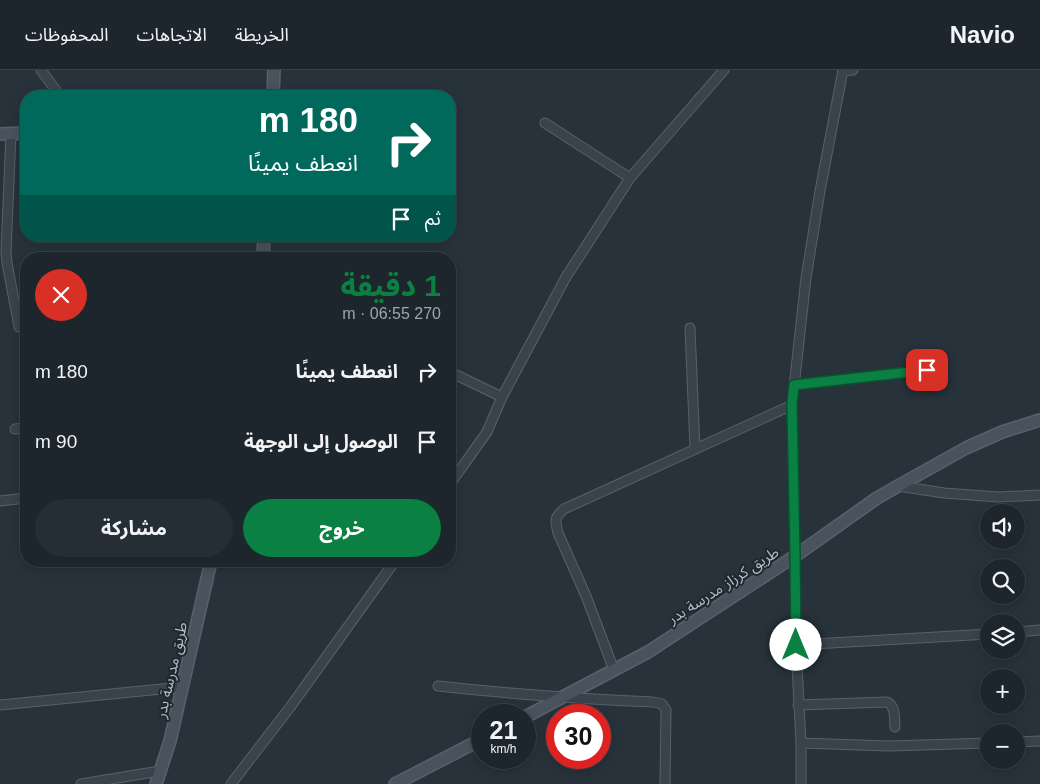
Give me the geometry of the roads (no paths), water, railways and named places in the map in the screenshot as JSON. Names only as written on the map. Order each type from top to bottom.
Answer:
[{"type":"street","points":[[41,70],[56,90]]},
{"type":"street","points":[[273,90],[274,70]]},
{"type":"street","points":[[456,476],[487,432],[502,397],[566,277],[630,178],[724,70]]},
{"type":"street","points":[[801,784],[796,645],[792,404],[807,268],[820,191],[843,70],[853,70]]},
{"type":"street","points":[[545,123],[630,178]]},
{"type":"street","points":[[19,327],[6,252],[6,134],[20,133]]},
{"type":"street","points":[[690,328],[695,449]]},
{"type":"street","points":[[794,385],[927,370]]},
{"type":"street","points":[[456,375],[502,397]]},
{"type":"street","points":[[614,670],[586,596],[558,533],[555,523],[556,516],[564,509],[792,404]]},
{"type":"street","name":"طريق كرزاز مدرسة بدر","points":[[536,712],[648,652],[795,556],[877,498],[966,448],[1002,432],[1040,420]]},
{"type":"street","points":[[16,429],[20,429]]},
{"type":"street","points":[[898,486],[944,493],[998,497],[1040,495]]},
{"type":"street","points":[[0,501],[20,499]]},
{"type":"street","name":"طريق مدرسة بدر","points":[[156,784],[170,741],[211,567]]},
{"type":"street","points":[[231,784],[291,706],[391,567]]},
{"type":"street","points":[[1025,631],[1040,630]]},
{"type":"street","points":[[796,645],[980,635]]},
{"type":"street","points":[[438,686],[563,698],[662,704],[666,710],[665,784]]},
{"type":"street","points":[[0,705],[182,687]]},
{"type":"street","points":[[798,705],[887,702],[891,704],[894,710],[895,727]]},
{"type":"street","points":[[1025,742],[1040,741]]},
{"type":"street","points":[[801,743],[889,746],[980,743]]},
{"type":"street","points":[[395,784],[471,745]]},
{"type":"street","points":[[81,784],[160,771]]}]
